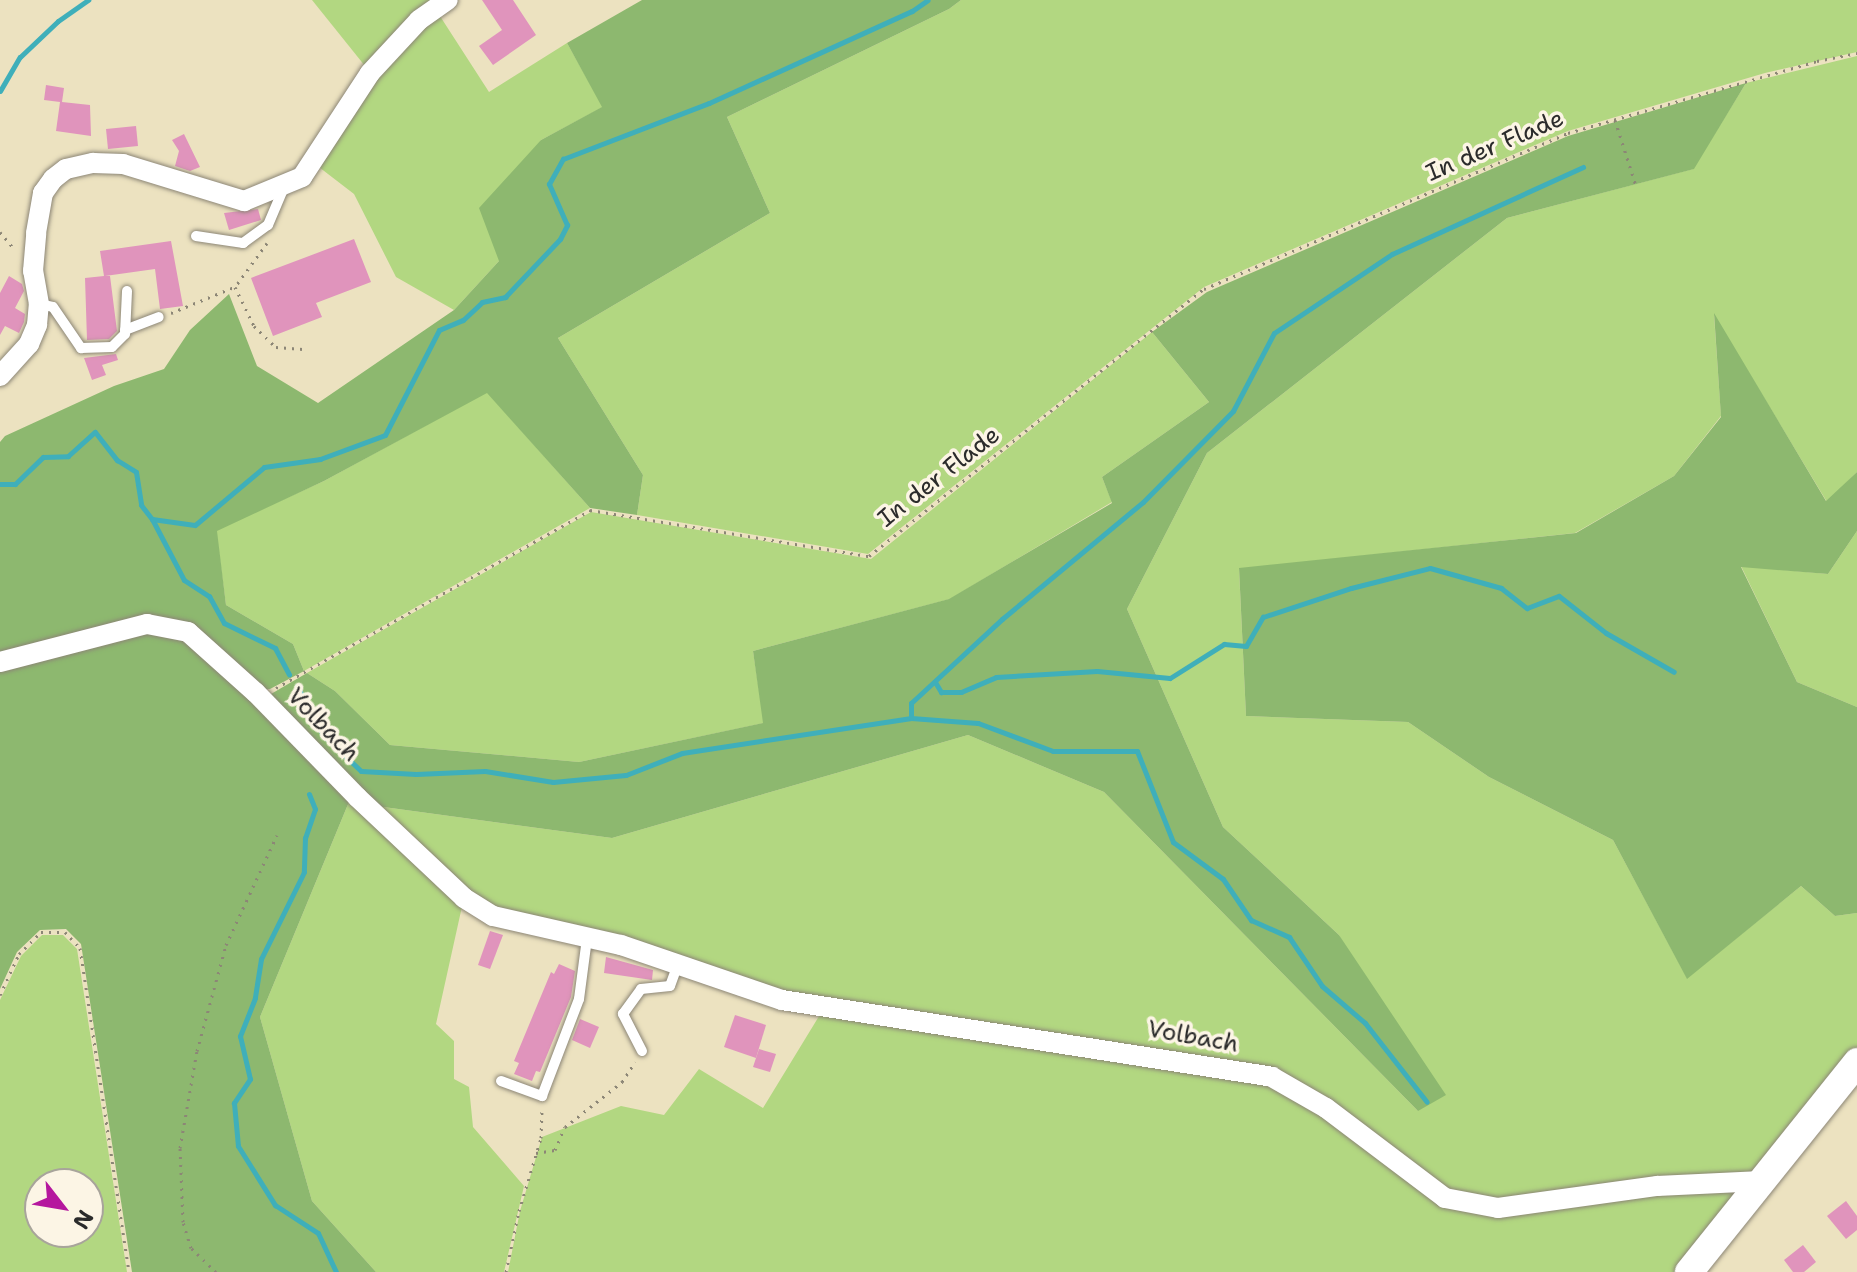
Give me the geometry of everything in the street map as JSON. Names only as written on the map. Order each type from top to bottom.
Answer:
[{"type":"main road","points":[[1689,1272],[1857,1062]]},
{"type":"street","points":[[0,376],[29,344],[37,325],[39,304],[33,271],[43,193],[66,169],[93,163],[123,164],[244,201],[302,177],[370,73],[419,20],[448,0]]},
{"type":"street","name":"Volbach","points":[[0,662],[147,624],[188,632],[256,693],[346,787],[464,898],[493,916],[621,945],[782,1000],[1105,1048],[1272,1077],[1326,1108],[1445,1198],[1498,1208],[1657,1186],[1762,1181]]},
{"type":"lane","points":[[196,236],[243,243],[268,225],[286,184]]},
{"type":"lane","points":[[125,330],[127,291]]},
{"type":"lane","points":[[39,304],[53,307],[81,348],[112,347],[125,330],[159,317]]},
{"type":"lane","points":[[501,1081],[542,1096],[579,999],[587,938]]},
{"type":"lane","points":[[642,1051],[623,1014],[641,989],[670,986],[678,964]]},
{"type":"path","name":"In der Flade","points":[[256,693],[271,691],[590,510],[869,556],[1204,289],[1568,133],[1817,61],[1857,53]]},
{"type":"path","points":[[1615,120],[1636,186]]},
{"type":"path","points":[[159,317],[235,287],[269,240]]},
{"type":"path","points":[[235,287],[254,326],[276,347],[303,349]]},
{"type":"path","points":[[216,1272],[191,1248],[183,1222],[180,1148],[197,1051],[226,945],[277,835]]},
{"type":"path","points":[[0,995],[19,954],[41,932],[65,932],[80,948],[129,1272]]},
{"type":"path","points":[[536,1153],[555,1150],[565,1127],[622,1082],[642,1051]]},
{"type":"path","points":[[506,1272],[519,1211],[541,1138],[542,1096]]},
{"type":"green space","points":[[312,0],[441,0],[369,71]]},
{"type":"green space","points":[[642,0],[961,0],[949,9],[727,117],[770,213],[558,338],[643,475],[637,515],[590,508],[487,393],[324,481],[217,531],[226,605],[293,644],[304,671],[270,689],[256,690],[189,630],[147,620],[0,658],[0,442],[5,436],[114,386],[164,369],[190,330],[229,294],[257,366],[318,403],[454,310],[499,261],[479,208],[541,140],[602,107],[567,43]]},
{"type":"green space","points":[[961,0],[1857,0],[1857,52],[1765,73],[1568,131],[1204,287],[868,554],[637,515],[643,475],[558,338],[770,213],[727,117],[949,9]]},
{"type":"green space","points":[[438,13],[489,92],[567,43],[603,107],[541,140],[499,261],[454,310],[396,277],[354,194],[315,164],[373,76]]},
{"type":"green space","points":[[1857,56],[1857,472],[1827,502],[1714,315],[1721,416],[1674,476],[1575,533],[1239,569],[1246,716],[1408,722],[1489,777],[1613,840],[1687,978],[1801,886],[1835,916],[1857,913],[1857,1057],[1761,1173],[1495,1202],[1445,1194],[1271,1072],[785,996],[493,912],[369,805],[612,838],[968,735],[1104,792],[1418,1111],[1339,935],[1223,827],[1127,609],[1207,453],[1507,218],[1693,169],[1746,83]]},
{"type":"green space","points":[[1746,83],[1694,169],[1507,218],[1207,453],[1127,609],[1223,827],[1339,935],[1446,1095],[1418,1111],[1104,792],[968,735],[612,838],[369,805],[259,694],[271,694],[307,673],[335,691],[390,745],[579,762],[763,723],[753,651],[949,599],[1112,503],[1102,477],[1209,402],[1152,332],[1207,292],[1568,136]]},
{"type":"green space","points":[[1714,313],[1826,501],[1857,472],[1857,531],[1828,574],[1741,567],[1797,682],[1857,707],[1857,913],[1835,916],[1801,886],[1687,979],[1613,840],[1489,777],[1408,722],[1246,716],[1239,568],[1576,533],[1674,476],[1721,417]]},
{"type":"green space","points":[[1152,332],[1209,402],[1102,477],[1112,502],[950,599],[753,651],[764,723],[579,762],[390,745],[335,691],[307,673],[591,512],[871,559]]},
{"type":"green space","points":[[487,392],[590,508],[304,671],[293,644],[226,605],[216,530],[324,481]]},
{"type":"green space","points":[[1857,531],[1857,707],[1797,682],[1741,566],[1828,574]]},
{"type":"green space","points":[[147,626],[186,635],[351,797],[260,1017],[312,1201],[376,1272],[132,1272],[81,944],[66,929],[40,930],[17,952],[0,989],[0,664]]},
{"type":"green space","points":[[351,797],[463,902],[436,1024],[454,1041],[454,1079],[469,1087],[473,1127],[524,1186],[504,1272],[376,1272],[312,1201],[260,1017]]},
{"type":"green space","points":[[42,935],[63,935],[77,949],[127,1272],[0,1272],[0,1000],[21,956]]},
{"type":"green space","points":[[824,1008],[1272,1080],[1414,1180],[1499,1211],[1758,1180],[1683,1272],[508,1272],[520,1211],[542,1137],[621,1106],[664,1115],[699,1069],[763,1108]]},
{"type":"building","points":[[482,0],[513,0],[536,35],[493,65],[479,46],[502,30]]},
{"type":"building","points":[[46,85],[64,88],[62,102],[90,105],[91,136],[56,131],[60,102],[44,100]]},
{"type":"building","points":[[136,126],[138,146],[108,149],[106,129]]},
{"type":"building","points":[[184,134],[200,167],[190,171],[175,166],[179,151],[172,140]]},
{"type":"building","points":[[258,209],[261,220],[229,230],[224,213]]},
{"type":"building","points":[[354,239],[371,282],[316,303],[322,317],[273,336],[251,278]]},
{"type":"building","points":[[171,241],[183,306],[160,309],[155,269],[105,276],[110,276],[117,331],[109,339],[87,340],[85,278],[104,276],[100,251]]},
{"type":"building","points":[[9,276],[22,284],[24,291],[15,308],[25,314],[24,322],[19,333],[5,326],[0,335],[0,293]]},
{"type":"building","points":[[116,354],[118,360],[102,365],[106,375],[92,380],[84,358]]},
{"type":"building","points":[[490,931],[503,935],[490,969],[478,965]]},
{"type":"building","points":[[606,957],[653,970],[652,980],[604,973]]},
{"type":"building","points":[[559,964],[575,971],[571,997],[540,1072],[536,1071],[532,1081],[514,1074],[519,1063],[514,1061],[551,972],[554,974]]},
{"type":"building","points":[[735,1015],[766,1025],[756,1058],[724,1047]]},
{"type":"building","points":[[580,1019],[599,1027],[590,1048],[572,1040]]},
{"type":"building","points":[[759,1049],[776,1054],[770,1072],[753,1067]]},
{"type":"building","points":[[1846,1201],[1857,1216],[1857,1230],[1846,1239],[1827,1216]]},
{"type":"building","points":[[1803,1245],[1816,1262],[1804,1272],[1793,1272],[1784,1260]]},
{"type":"waterway","name":"Volbach","points":[[0,91],[20,57],[58,21],[88,0]]},
{"type":"waterway","points":[[152,519],[195,525],[264,467],[320,459],[385,435],[439,330],[463,320],[482,302],[505,297],[560,239],[567,225],[549,184],[563,159],[709,103],[912,11],[928,0]]},
{"type":"waterway","points":[[911,718],[911,703],[1002,619],[1143,502],[1233,411],[1274,333],[1392,254],[1583,167]]},
{"type":"waterway","points":[[0,484],[15,484],[43,457],[68,456],[95,432],[117,460],[136,472],[141,505],[152,519],[184,580],[209,596],[224,623],[275,648],[289,674]]},
{"type":"waterway","points":[[935,682],[941,692],[961,692],[996,677],[1097,671],[1170,678],[1224,644],[1246,646],[1263,617],[1351,588],[1430,568],[1501,588],[1527,608],[1559,596],[1606,633],[1674,672]]},
{"type":"waterway","points":[[297,686],[323,735],[361,771],[416,774],[485,771],[553,782],[626,775],[682,753],[911,718],[978,723],[1053,751],[1137,751],[1173,842],[1223,879],[1251,920],[1289,937],[1322,986],[1365,1023],[1427,1102]]},
{"type":"waterway","points":[[309,794],[315,809],[305,838],[304,872],[261,959],[255,998],[240,1036],[250,1079],[234,1103],[238,1146],[275,1205],[318,1233],[336,1272]]}]
